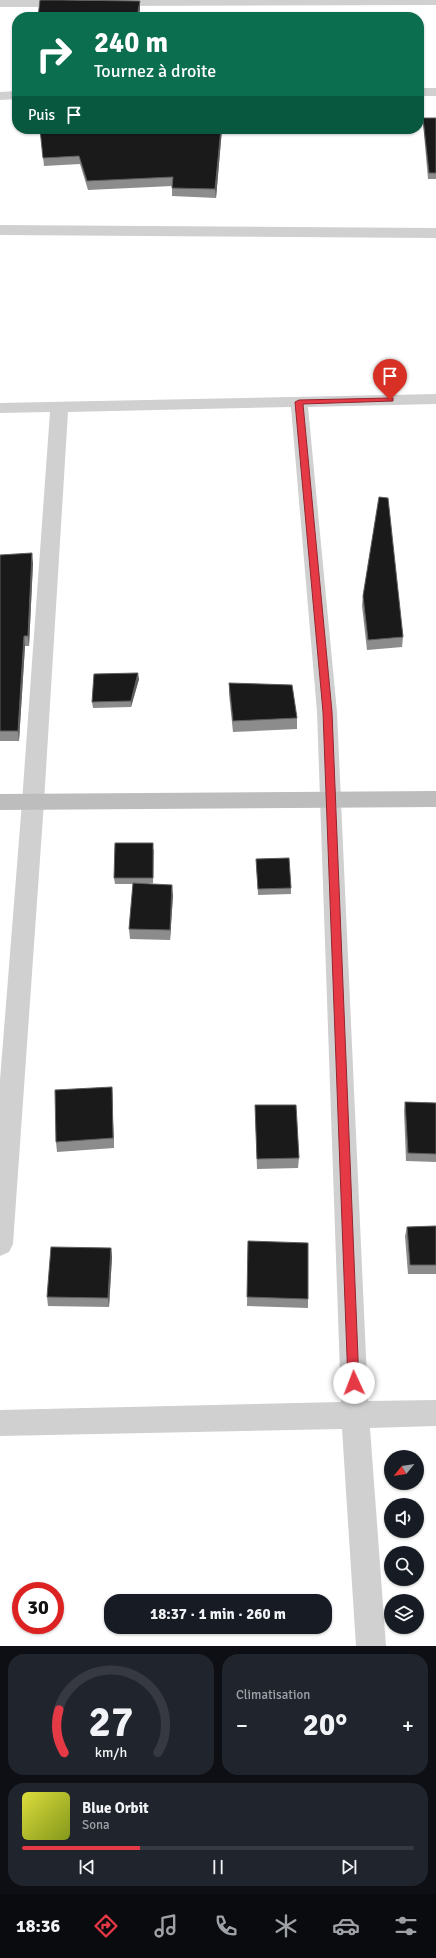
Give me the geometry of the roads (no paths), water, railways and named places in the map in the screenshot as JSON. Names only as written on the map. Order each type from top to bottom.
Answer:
[{"type":"street","points":[[95,3],[436,1]]},
{"type":"street","points":[[0,3],[79,3]]},
{"type":"street","points":[[424,92],[436,92]]},
{"type":"street","points":[[0,96],[12,96]]},
{"type":"street","points":[[0,230],[436,233]]},
{"type":"street","points":[[0,408],[436,399]]},
{"type":"street","points":[[299,402],[327,712],[332,799],[355,1414],[371,1646]]},
{"type":"street","points":[[0,1244],[33,802],[59,407]]},
{"type":"street","points":[[0,802],[436,799]]},
{"type":"street","points":[[0,1423],[436,1412]]}]
